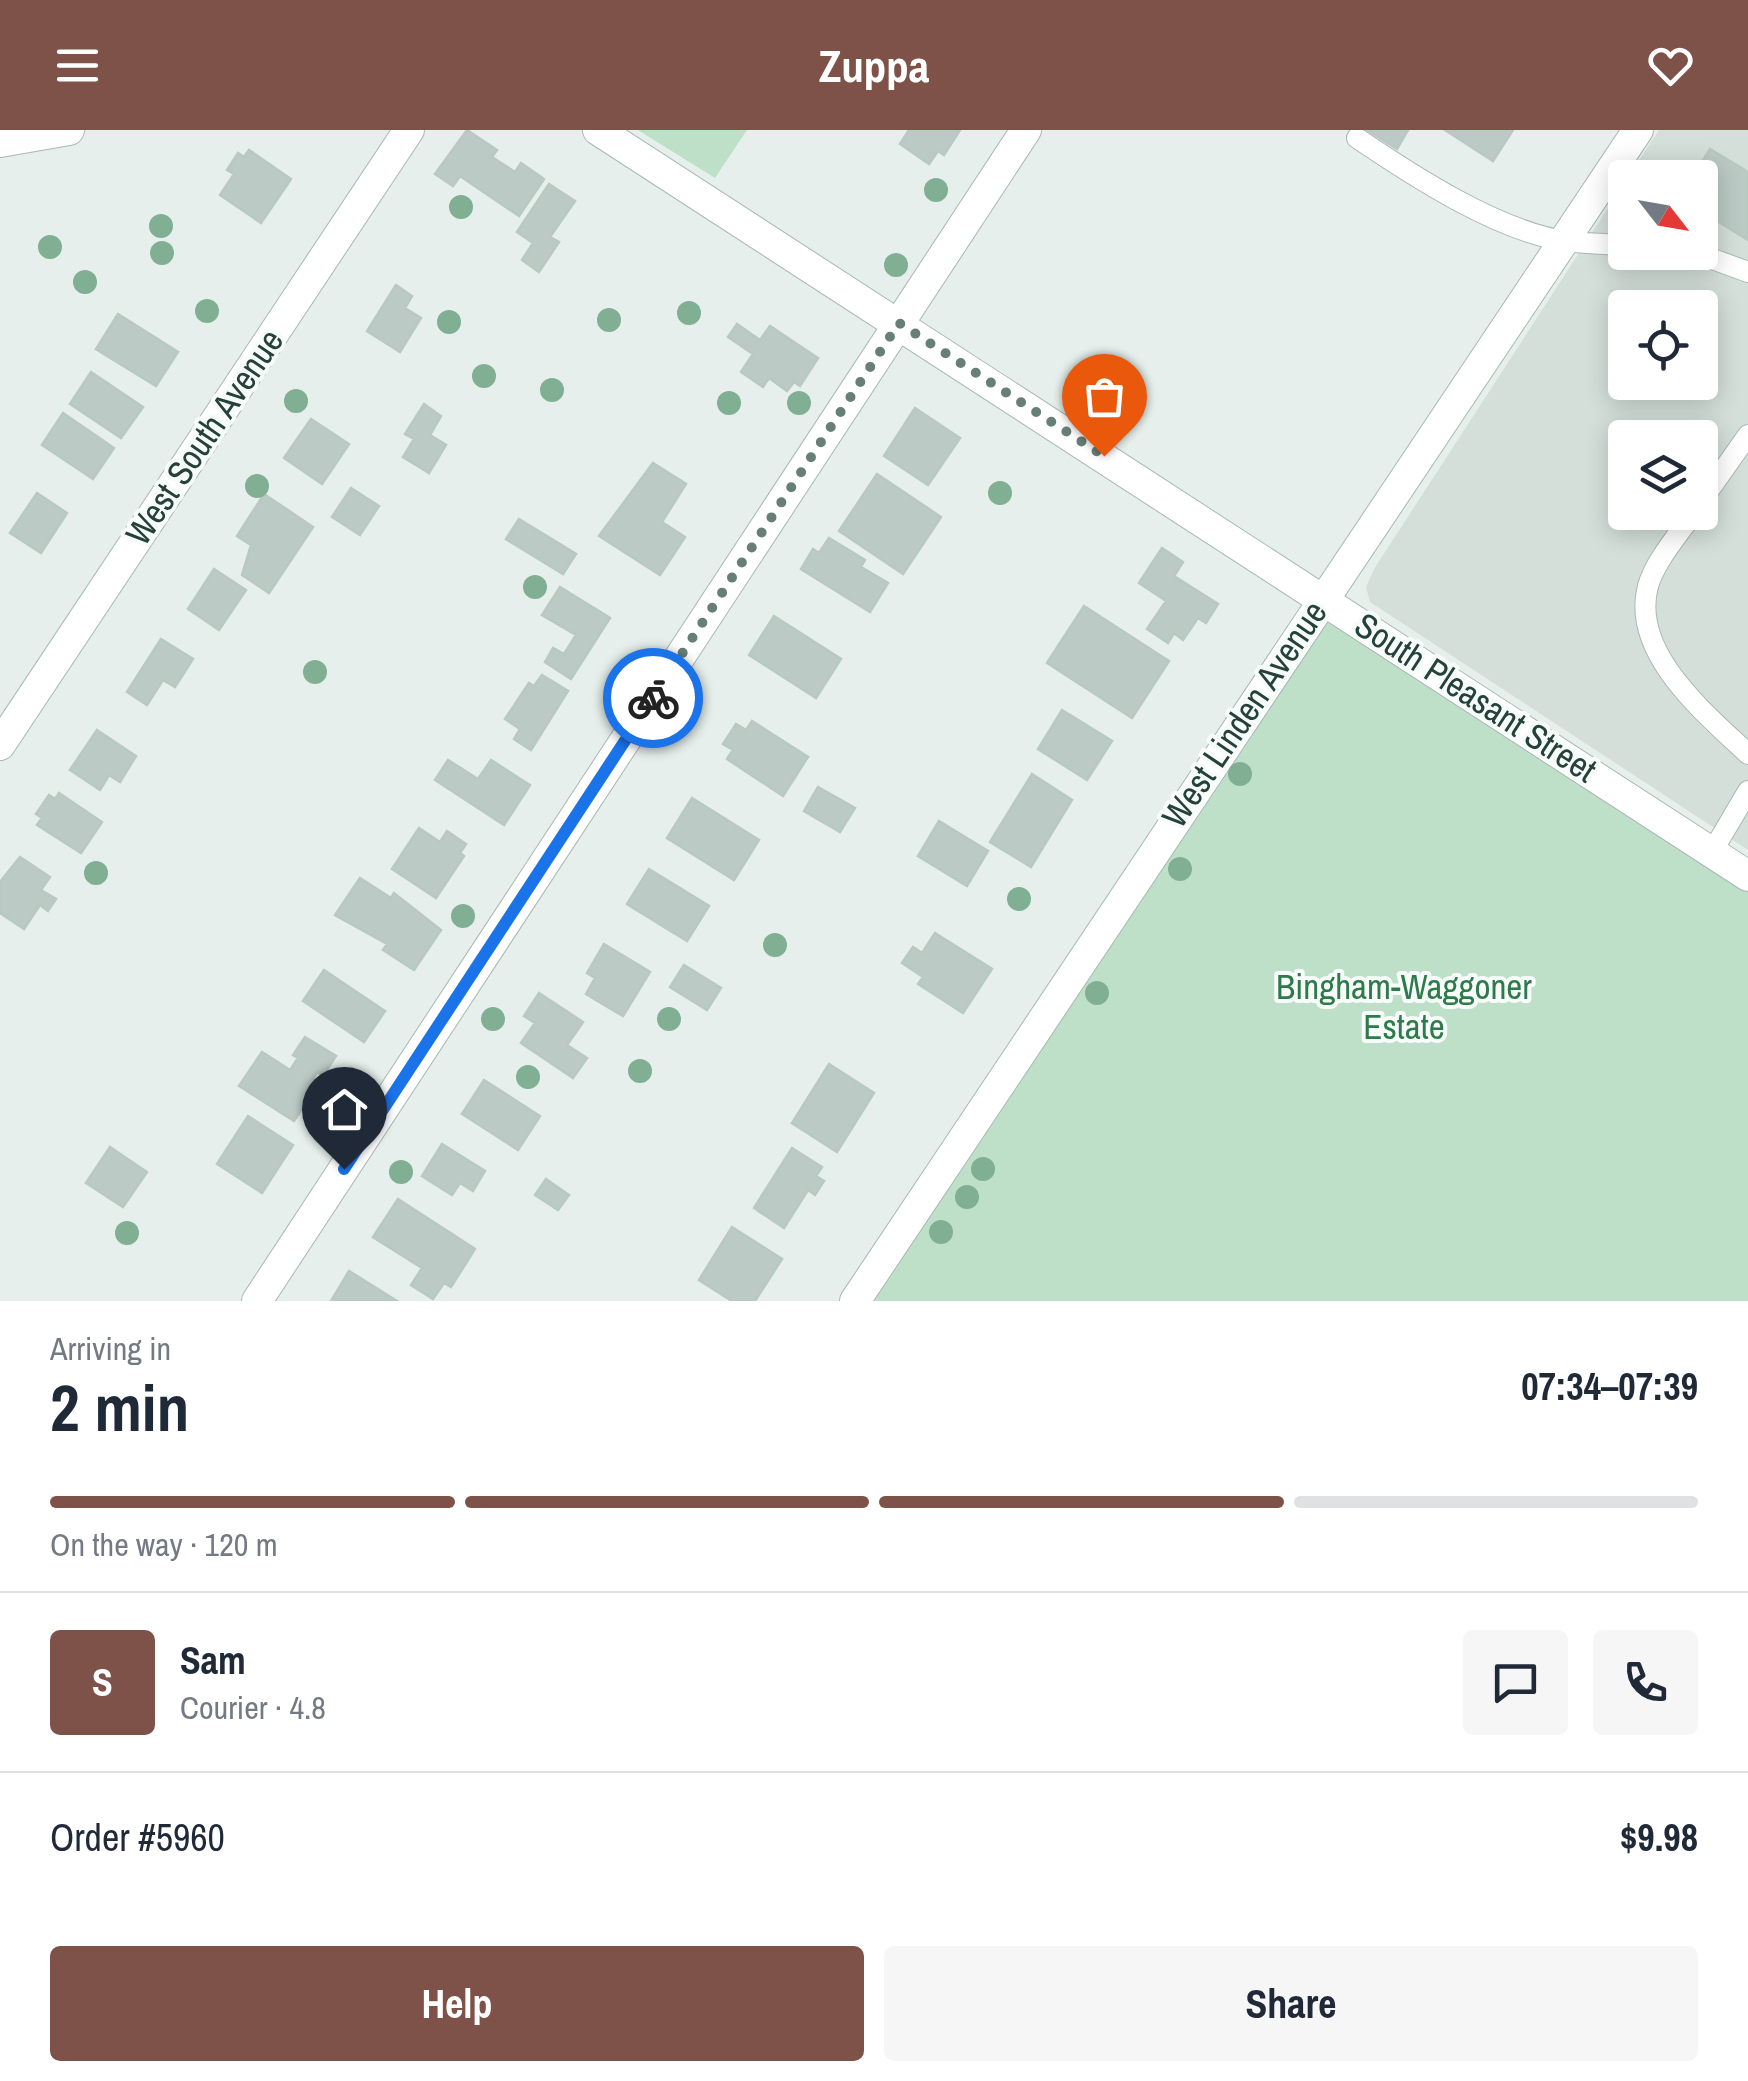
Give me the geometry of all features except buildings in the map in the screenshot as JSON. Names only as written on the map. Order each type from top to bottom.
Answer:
[{"type":"street","points":[[0,142],[69,130]]},
{"type":"street","name":"West South Avenue","points":[[0,745],[408,130]]},
{"type":"street","name":"South Pleasant Street","points":[[598,130],[1748,876]]},
{"type":"street","points":[[258,1301],[1026,130]]},
{"type":"street","name":"West Linden Avenue","points":[[855,1301],[1563,241],[1629,133]]},
{"type":"lane","points":[[1358,138],[1418,180],[1496,217],[1563,241],[1608,245]]},
{"type":"lane","points":[[1718,261],[1748,272]]},
{"type":"lane","points":[[1718,478],[1748,434]]},
{"type":"lane","points":[[1682,530],[1648,584],[1645,617],[1674,678],[1748,754]]},
{"type":"lane","points":[[1712,852],[1748,791]]},
{"type":"shaded area","points":[[1659,130],[1748,130],[1748,850],[1370,602],[1366,587],[1608,208],[1608,270],[1718,270],[1718,160],[1639,160]]},
{"type":"green space","points":[[638,130],[747,130],[715,178]]},
{"type":"green space","name":"Bingham-Waggoner Estate","points":[[1322,597],[1748,877],[1748,1301],[855,1301]]},
{"type":"way so far","points":[[653,698],[899,323],[1104,456]]},
{"type":"route","points":[[344,1169],[653,698]]}]
